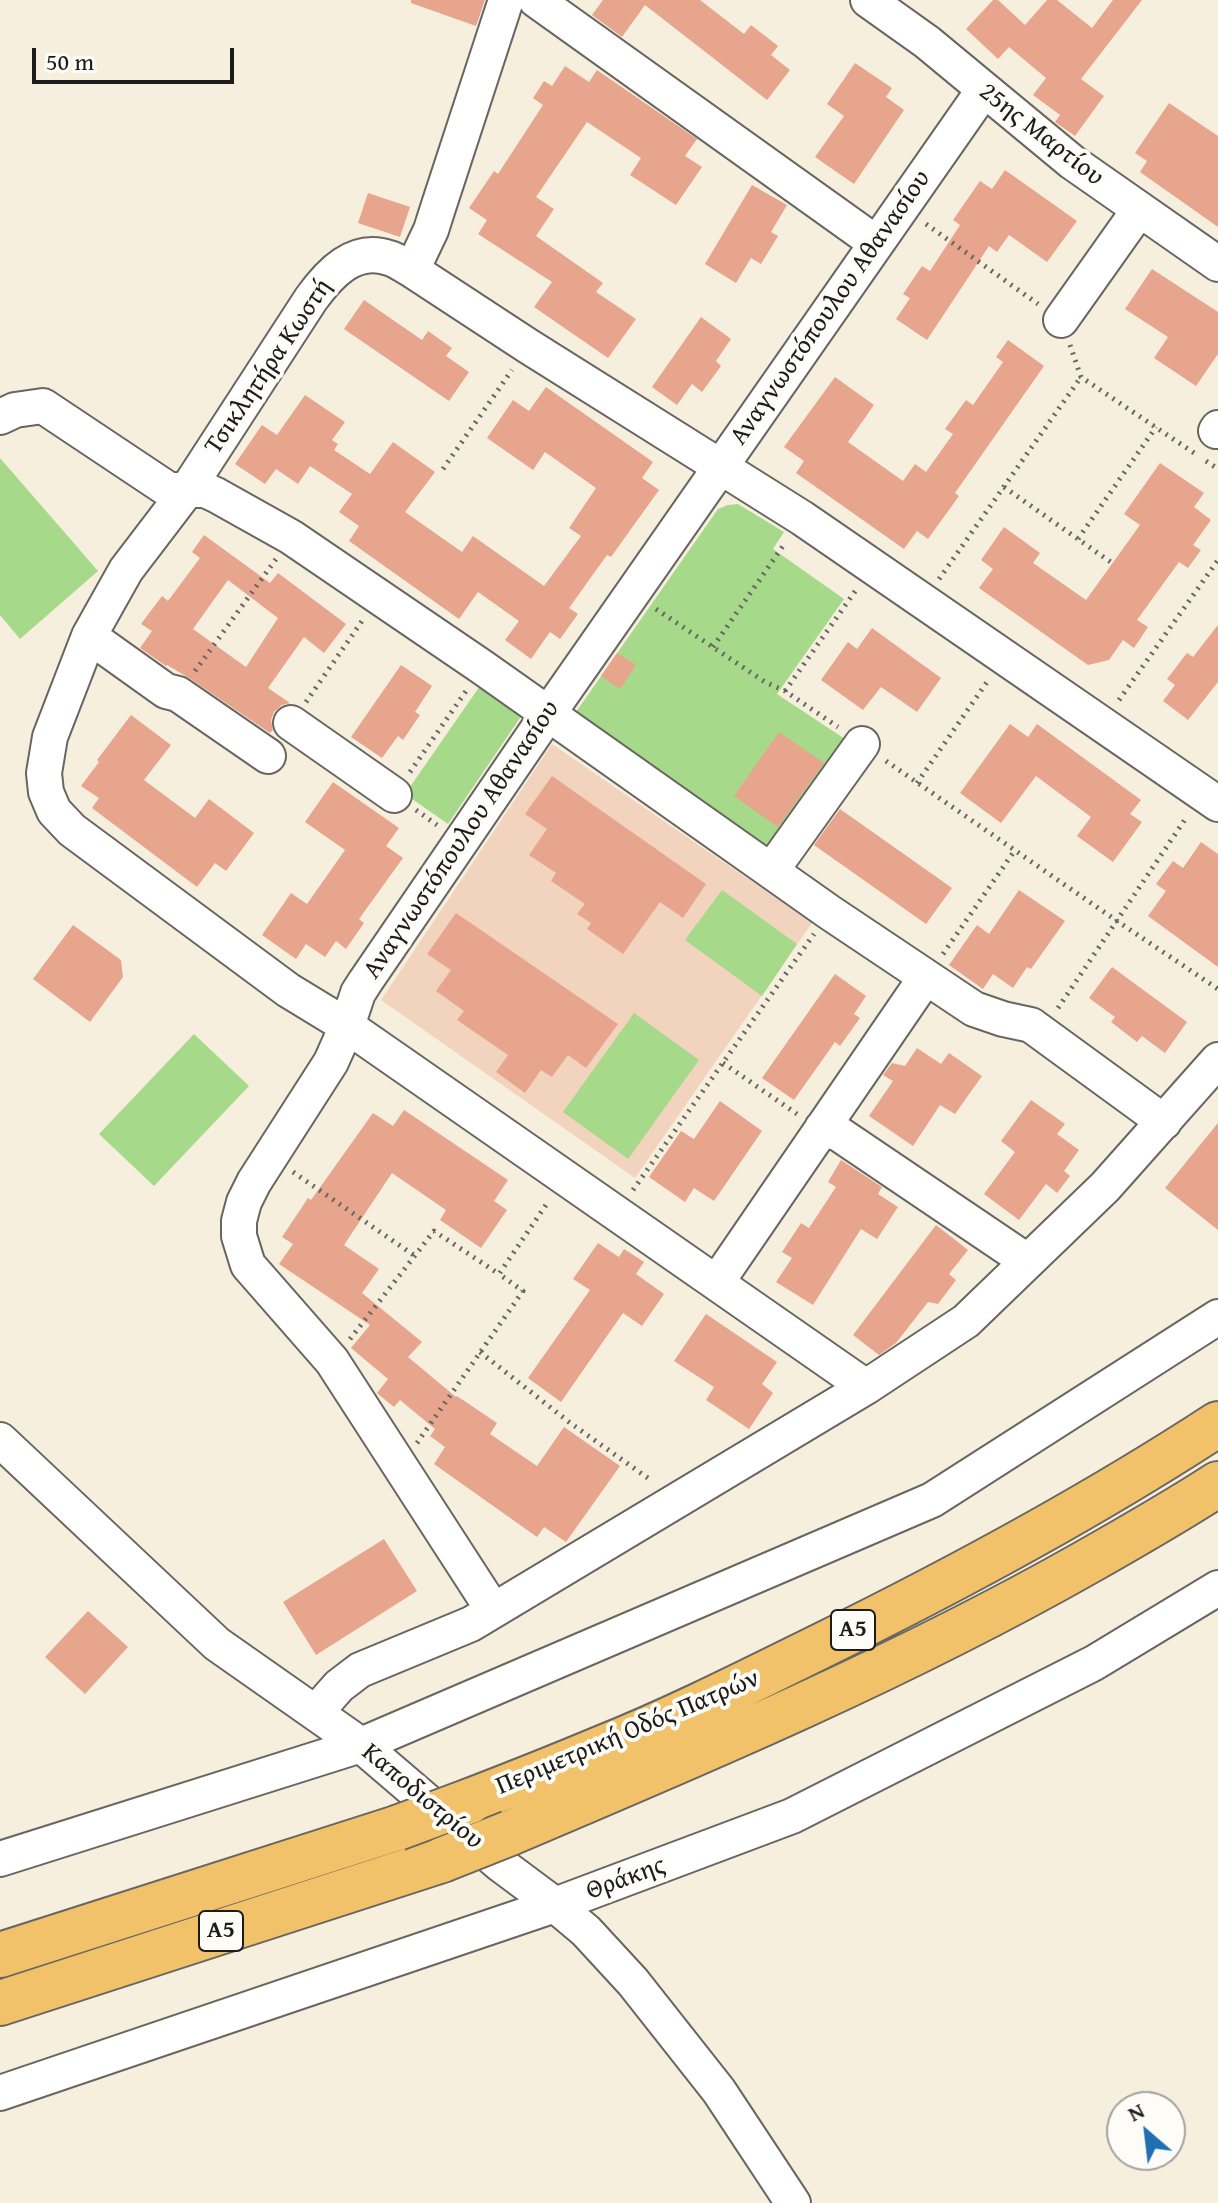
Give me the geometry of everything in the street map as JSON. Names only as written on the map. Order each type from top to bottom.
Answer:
[{"type":"highway","name":"Περιμετρική Οδός Πατρών","points":[[0,1955],[397,1828],[603,1749],[901,1607],[1020,1544],[1154,1466],[1218,1424]]},
{"type":"highway","name":"Περιμετρική Οδός Πατρών","points":[[0,2003],[442,1860],[676,1763],[918,1652],[1043,1587],[1178,1511],[1218,1484]]},
{"type":"street","points":[[412,270],[431,230],[506,0]]},
{"type":"street","points":[[536,0],[876,243]]},
{"type":"street","name":"25ης Μαρτίου","points":[[868,0],[927,42],[1072,162],[1217,260]]},
{"type":"street","name":"Αναγνωστόπουλου Αθανασίου","points":[[493,1610],[332,1361],[248,1265],[239,1236],[244,1202],[269,1155],[331,1062],[365,982],[983,91]]},
{"type":"street","points":[[1061,320],[1139,210]]},
{"type":"street","name":"Τσικλητήρα Κωστή","points":[[347,1026],[288,990],[72,830],[54,811],[46,792],[44,773],[50,737],[89,636],[126,570],[187,490],[326,279],[354,258],[370,255],[388,257],[412,270],[802,518],[1210,799]]},
{"type":"street","points":[[0,417],[15,410],[43,406],[169,490],[205,490],[291,537],[482,667],[829,912],[974,1009],[1025,1023],[1041,1032],[1164,1122]]},
{"type":"street","points":[[89,636],[166,691],[178,694],[268,756]]},
{"type":"street","points":[[291,723],[394,795]]},
{"type":"street","points":[[771,871],[862,744]]},
{"type":"street","points":[[717,1282],[926,977]]},
{"type":"street","points":[[347,1026],[866,1387]]},
{"type":"street","points":[[316,1712],[339,1686],[360,1670],[452,1633],[493,1610],[866,1387],[966,1321],[1105,1187],[1218,1060]]},
{"type":"street","points":[[822,1128],[839,1134],[1027,1261]]},
{"type":"street","points":[[0,1859],[361,1745],[932,1500],[1218,1317]]},
{"type":"street","name":"Καποδιστρίου","points":[[0,1440],[198,1629],[361,1745],[500,1864],[586,1931],[691,2053],[793,2203]]},
{"type":"street","name":"Θράκης","points":[[0,2093],[555,1905],[792,1816],[1094,1663],[1218,1588]]},
{"type":"path","points":[[902,207],[1061,320],[1081,377],[1218,469]]},
{"type":"path","points":[[443,469],[528,346]]},
{"type":"path","points":[[923,602],[1081,377]]},
{"type":"path","points":[[1078,539],[1156,427]]},
{"type":"path","points":[[1004,487],[1112,563]]},
{"type":"path","points":[[713,647],[802,518]]},
{"type":"path","points":[[178,694],[291,537]]},
{"type":"path","points":[[1102,723],[1218,560]]},
{"type":"path","points":[[785,691],[872,567]]},
{"type":"path","points":[[632,594],[765,682],[785,691],[1218,989]]},
{"type":"path","points":[[291,723],[379,597]]},
{"type":"path","points":[[917,783],[1004,658]]},
{"type":"path","points":[[461,842],[394,795],[482,667]]},
{"type":"path","points":[[1041,1032],[1117,921],[1210,799]]},
{"type":"path","points":[[926,977],[1015,850]]},
{"type":"path","points":[[616,1214],[829,912]]},
{"type":"path","points":[[722,1063],[808,1122],[822,1128]]},
{"type":"path","points":[[269,1155],[415,1256]]},
{"type":"path","points":[[499,1274],[565,1178]]},
{"type":"path","points":[[332,1361],[434,1231],[523,1291],[400,1466]]},
{"type":"path","points":[[480,1352],[569,1422],[679,1500]]},
{"type":"shaded area","points":[[552,744],[812,923],[635,1178],[381,1000]]},
{"type":"green space","points":[[0,458],[98,571],[20,639],[0,615]]},
{"type":"green space","points":[[738,504],[784,532],[773,549],[844,599],[777,694],[848,741],[772,850],[576,712],[718,509]]},
{"type":"green space","points":[[480,686],[522,715],[448,824],[405,794]]},
{"type":"green space","points":[[722,890],[797,944],[762,996],[685,940]]},
{"type":"green space","points":[[634,1013],[699,1060],[628,1159],[563,1112]]},
{"type":"green space","points":[[194,1034],[249,1086],[154,1186],[99,1134]]},
{"type":"building","points":[[411,0],[485,0],[476,26],[411,3]]},
{"type":"building","points":[[603,0],[700,0],[744,34],[751,25],[778,46],[771,55],[790,70],[767,100],[645,5],[622,37],[592,15]]},
{"type":"building","points":[[993,0],[998,0],[1025,25],[1047,0],[1057,0],[1092,28],[1113,0],[1142,0],[1081,79],[1104,96],[1075,136],[1055,122],[1060,115],[1033,95],[1046,78],[1009,47],[998,59],[966,29]]},
{"type":"building","points":[[855,63],[892,88],[886,97],[904,110],[854,184],[815,157],[844,116],[827,104]]},
{"type":"building","points":[[565,66],[589,82],[597,70],[697,139],[685,156],[702,167],[676,205],[630,175],[641,158],[587,122],[536,197],[554,209],[536,236],[603,283],[596,292],[636,319],[608,358],[534,307],[552,282],[478,234],[487,220],[469,208],[494,171],[498,174],[543,105],[533,98],[544,81],[552,86]]},
{"type":"building","points":[[1169,103],[1218,136],[1218,227],[1140,172],[1147,161],[1135,153]]},
{"type":"building","points":[[1005,170],[1077,221],[1047,262],[1009,235],[997,252],[989,246],[927,340],[896,319],[910,298],[903,294],[922,266],[930,271],[960,225],[953,220],[980,181],[992,189]]},
{"type":"building","points":[[752,185],[787,205],[771,232],[778,236],[761,264],[751,258],[736,283],[705,264]]},
{"type":"building","points":[[368,193],[410,207],[400,237],[358,223]]},
{"type":"building","points":[[1152,269],[1218,312],[1218,354],[1196,386],[1154,358],[1168,337],[1125,309]]},
{"type":"building","points":[[364,300],[422,340],[428,331],[452,348],[446,356],[469,372],[449,401],[344,329]]},
{"type":"building","points":[[701,317],[731,339],[716,361],[721,366],[702,392],[692,384],[677,405],[652,387]]},
{"type":"building","points":[[1008,340],[1044,366],[955,493],[959,496],[928,539],[917,531],[904,549],[796,473],[804,461],[784,447],[835,377],[874,405],[848,442],[903,481],[915,464],[926,472],[953,434],[945,429],[966,400],[973,405],[1003,362],[996,357]]},
{"type":"building","points":[[546,387],[653,462],[642,478],[659,490],[611,557],[607,555],[569,608],[578,614],[560,639],[550,632],[531,659],[505,640],[519,621],[478,592],[459,619],[349,541],[359,526],[339,512],[352,494],[310,466],[298,484],[276,469],[265,484],[235,464],[262,425],[277,435],[305,395],[345,422],[332,440],[338,444],[334,450],[370,474],[393,442],[435,472],[405,512],[462,552],[473,536],[544,586],[581,536],[569,528],[596,488],[545,452],[533,470],[487,438],[513,400],[529,411]]},
{"type":"building","points":[[1160,463],[1204,493],[1194,507],[1211,520],[1193,545],[1201,550],[1188,568],[1179,562],[1137,620],[1148,627],[1134,648],[1123,640],[1109,660],[1088,665],[979,588],[993,569],[981,560],[1004,527],[1040,553],[1033,563],[1086,600],[1140,525],[1124,514]]},
{"type":"building","points":[[204,535],[270,583],[278,573],[346,624],[324,653],[304,637],[268,688],[290,703],[274,712],[270,733],[140,648],[152,631],[141,624],[162,596],[168,601],[200,558],[192,552]],"holes":[[[228,580],[278,618],[246,667],[193,629]]]},
{"type":"building","points":[[1218,625],[1218,682],[1188,720],[1163,701],[1175,685],[1167,679],[1187,653],[1193,657]]},
{"type":"building","points":[[872,628],[941,678],[917,712],[881,687],[863,710],[821,680],[848,642],[857,649]]},
{"type":"building","points":[[617,653],[636,665],[620,689],[601,676]]},
{"type":"building","points":[[401,665],[432,686],[415,712],[420,715],[403,740],[398,736],[382,758],[351,737]]},
{"type":"building","points":[[131,715],[171,745],[144,780],[195,818],[209,799],[254,833],[226,871],[215,863],[197,887],[92,808],[99,798],[81,786]]},
{"type":"building","points":[[1010,724],[1028,737],[1037,724],[1141,800],[1130,814],[1142,822],[1113,862],[1077,836],[1091,817],[1036,776],[1001,823],[960,793]]},
{"type":"building","points":[[779,732],[824,763],[778,827],[734,796]]},
{"type":"building","points":[[552,776],[706,884],[683,918],[660,902],[623,954],[587,929],[591,923],[577,914],[585,904],[551,881],[556,873],[529,855],[547,829],[525,814]]},
{"type":"building","points":[[333,782],[399,828],[386,846],[403,858],[359,919],[364,923],[346,949],[336,941],[325,957],[306,944],[296,959],[262,935],[291,893],[307,904],[345,850],[305,822]]},
{"type":"building","points":[[840,809],[952,888],[926,924],[814,845]]},
{"type":"building","points":[[1201,842],[1218,854],[1218,967],[1148,916],[1166,891],[1156,884],[1173,861],[1183,868]]},
{"type":"building","points":[[1019,890],[1065,921],[1031,969],[1027,967],[1013,988],[993,974],[983,989],[949,965],[977,925],[989,934]]},
{"type":"building","points":[[456,913],[618,1024],[586,1068],[568,1055],[552,1077],[541,1070],[525,1093],[496,1072],[508,1055],[457,1020],[464,1011],[436,991],[451,970],[427,954]]},
{"type":"building","points":[[73,925],[121,960],[123,977],[90,1022],[33,979]]},
{"type":"building","points":[[1112,967],[1187,1022],[1165,1053],[1142,1036],[1137,1042],[1111,1022],[1115,1017],[1089,998]]},
{"type":"building","points":[[835,974],[866,996],[854,1014],[860,1018],[840,1046],[835,1042],[794,1100],[762,1078]]},
{"type":"building","points":[[917,1048],[941,1064],[949,1053],[982,1076],[955,1114],[940,1105],[913,1146],[869,1116],[893,1081],[883,1075],[892,1063],[905,1066]]},
{"type":"building","points":[[1031,1100],[1065,1124],[1057,1134],[1079,1150],[1064,1171],[1070,1176],[1057,1193],[1046,1184],[1019,1220],[984,1194],[1015,1152],[1001,1141]]},
{"type":"building","points":[[720,1101],[762,1131],[714,1201],[694,1188],[685,1202],[649,1177],[681,1131],[694,1139]]},
{"type":"building","points":[[404,1110],[508,1180],[494,1201],[507,1210],[481,1248],[440,1220],[446,1210],[392,1173],[344,1245],[379,1269],[362,1293],[422,1342],[408,1357],[456,1397],[497,1423],[490,1434],[537,1466],[564,1427],[620,1466],[566,1542],[544,1527],[537,1537],[434,1464],[445,1447],[430,1436],[435,1429],[400,1400],[394,1407],[377,1393],[388,1379],[351,1348],[370,1325],[279,1264],[293,1244],[282,1237],[373,1113],[393,1126]]},
{"type":"building","points":[[1218,1123],[1218,1230],[1165,1188]]},
{"type":"building","points":[[841,1160],[882,1187],[878,1194],[898,1207],[877,1239],[861,1229],[813,1305],[776,1282],[792,1258],[782,1252],[801,1223],[809,1228],[836,1187],[828,1182]]},
{"type":"building","points":[[936,1225],[968,1250],[949,1274],[956,1280],[938,1304],[928,1302],[896,1343],[879,1355],[853,1335]]},
{"type":"building","points":[[598,1243],[619,1257],[624,1249],[644,1262],[636,1274],[664,1294],[642,1326],[623,1313],[561,1402],[528,1378],[590,1290],[573,1279]]},
{"type":"building","points":[[706,1314],[777,1362],[762,1384],[773,1393],[749,1429],[706,1400],[714,1387],[674,1361]]},
{"type":"building","points":[[384,1539],[417,1591],[316,1655],[283,1602]]},
{"type":"building","points":[[88,1611],[128,1647],[85,1694],[45,1657]]}]
